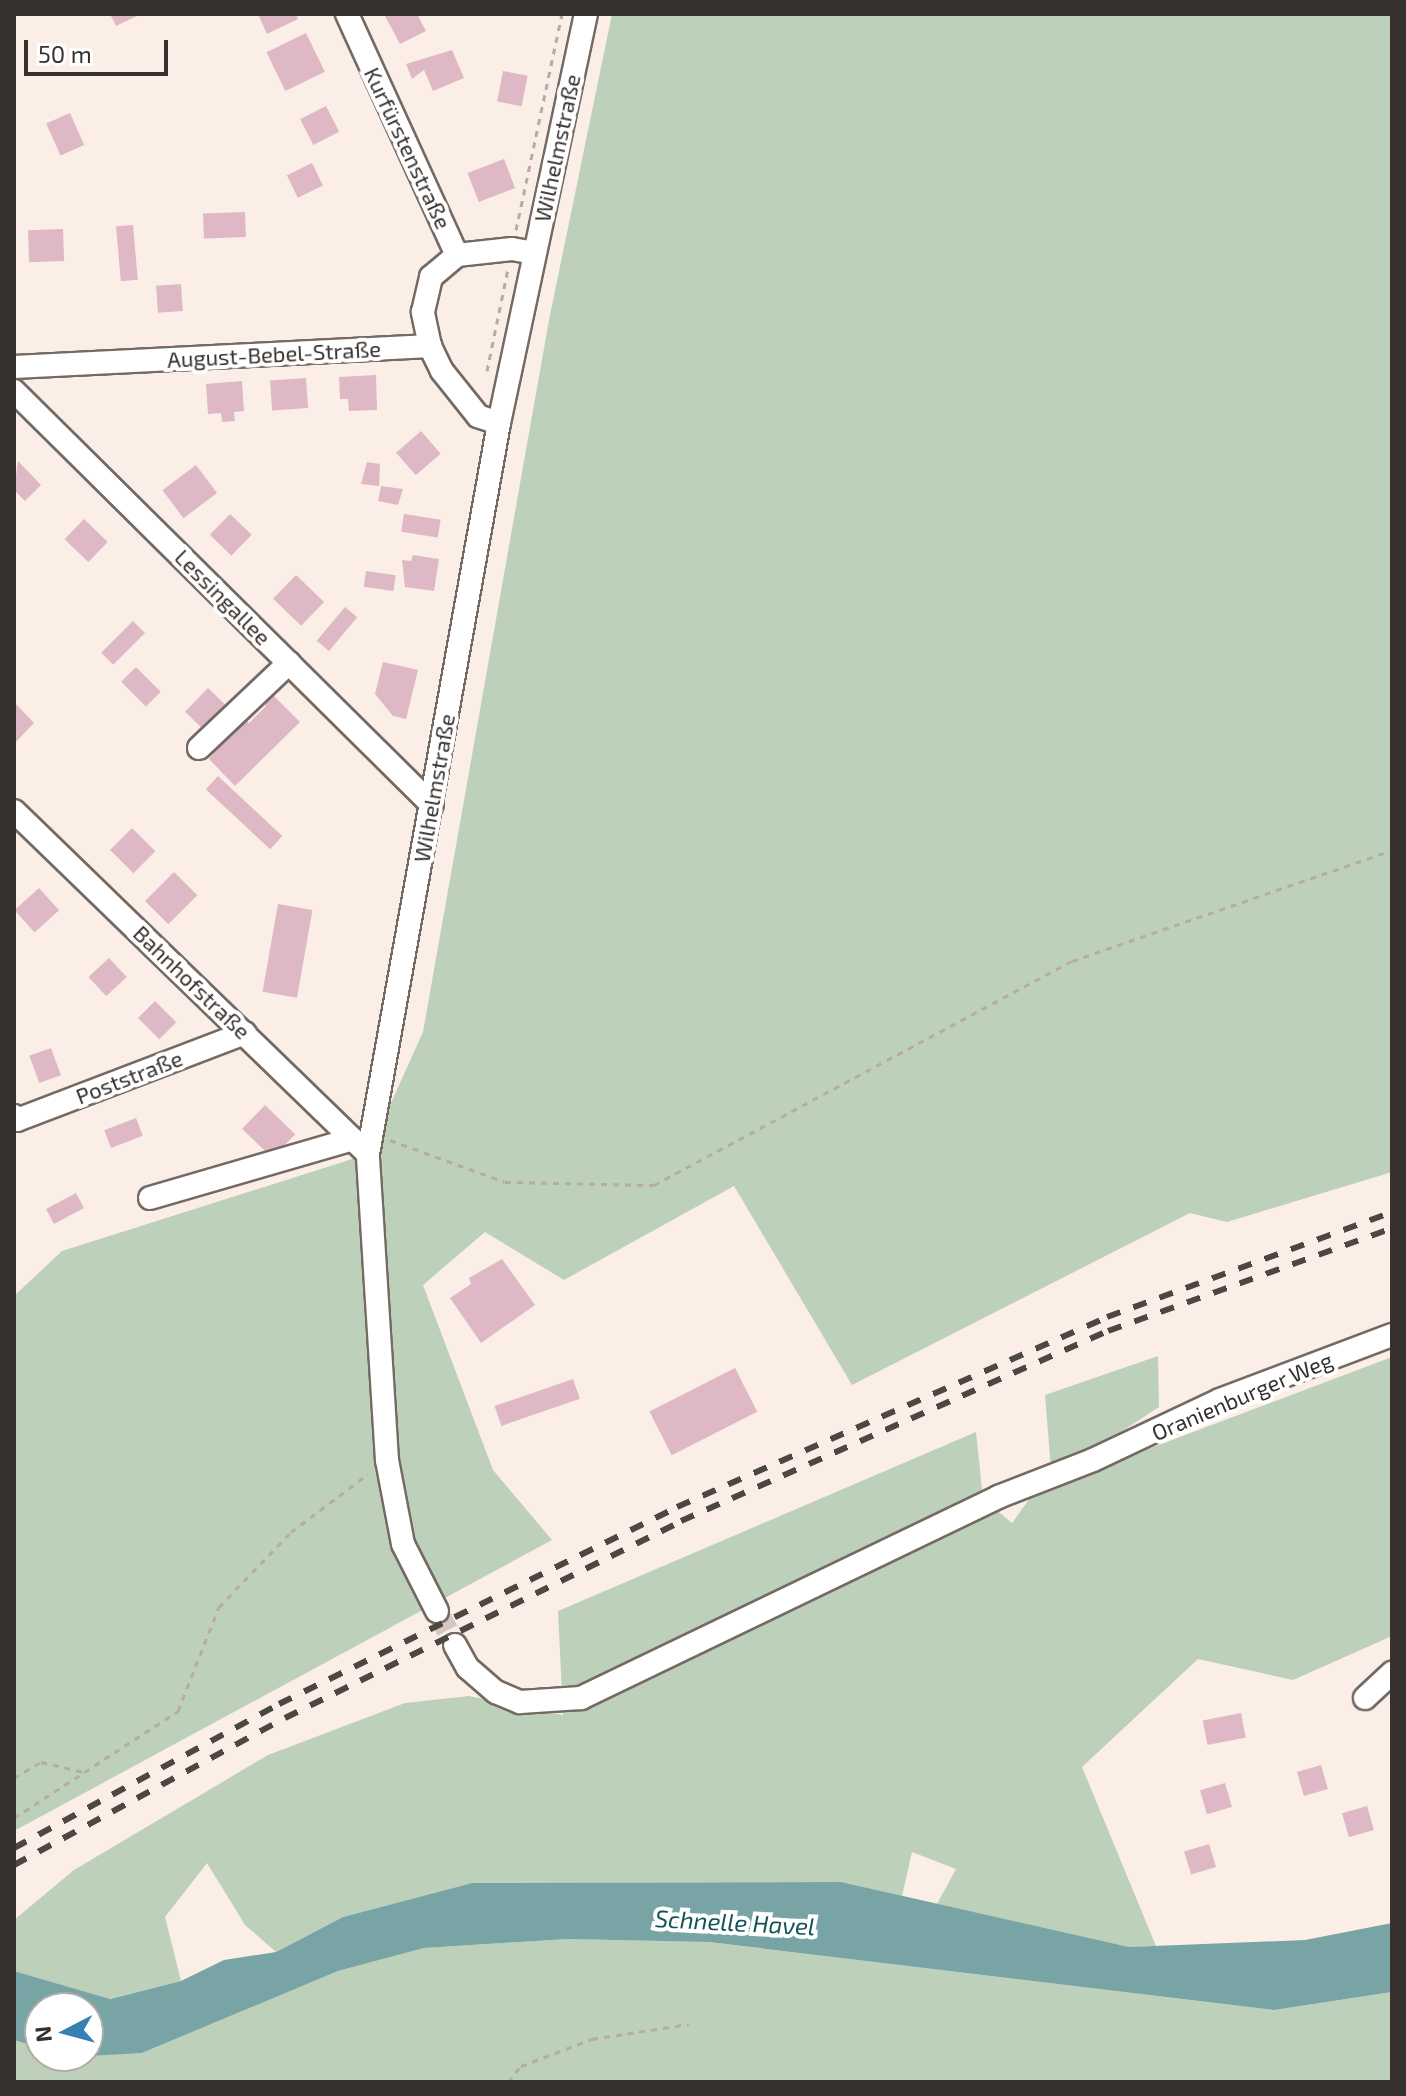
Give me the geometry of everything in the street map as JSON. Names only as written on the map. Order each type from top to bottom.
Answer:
[{"type":"street","name":"Kurfürstenstraße","points":[[347,14],[457,255],[512,249],[534,253]]},
{"type":"street","name":"Wilhelmstraße","points":[[437,1611],[403,1544],[387,1460],[364,1142],[432,805],[499,423],[586,14]]},
{"type":"street","points":[[457,255],[431,277],[423,312],[430,346],[478,416],[499,423]]},
{"type":"street","name":"August-Bebel-Straße","points":[[14,367],[430,346]]},
{"type":"street","name":"Lessingallee","points":[[14,391],[432,805]]},
{"type":"street","points":[[199,748],[289,663]]},
{"type":"street","name":"Bahnhofstraße","points":[[14,811],[245,1033],[364,1142]]},
{"type":"street","name":"Poststraße","points":[[14,1116],[17,1120],[245,1033]]},
{"type":"street","points":[[150,1198],[364,1142]]},
{"type":"street","name":"Oranienburger Weg","points":[[455,1645],[468,1668],[496,1692],[520,1702],[581,1698],[998,1497],[1093,1460],[1220,1400],[1392,1335]]},
{"type":"street","points":[[1365,1698],[1392,1673]]},
{"type":"path","points":[[364,1142],[505,1182],[654,1185],[1072,961],[1392,850]]},
{"type":"path","points":[[14,1818],[178,1711],[219,1607],[291,1532],[387,1460]]},
{"type":"path","points":[[14,1778],[41,1762],[84,1772]]},
{"type":"path","points":[[508,2082],[521,2066],[592,2039],[689,2024]]},
{"type":"green space","points":[[612,14],[1392,14],[1392,1172],[1227,1222],[1190,1213],[852,1385],[734,1186],[564,1280],[485,1232],[423,1285],[493,1470],[552,1540],[14,1831],[14,1296],[62,1251],[368,1154],[423,1032],[549,320]]},
{"type":"green space","points":[[1158,1356],[1159,1407],[1075,1462],[1079,1475],[1392,1357],[1392,1636],[1293,1680],[1198,1659],[1082,1767],[1156,1946],[1129,1947],[937,1904],[956,1869],[912,1852],[902,1896],[841,1882],[472,1883],[343,1917],[276,1952],[245,1925],[207,1863],[165,1917],[181,1981],[109,1999],[104,1998],[104,1992],[85,1992],[14,1971],[14,1920],[74,1870],[268,1755],[405,1703],[469,1696],[563,1715],[558,1611],[976,1432],[983,1499],[1012,1523],[1051,1469],[1045,1395]]},
{"type":"green space","points":[[567,1939],[709,1942],[1274,2010],[1392,1992],[1392,2082],[14,2082],[14,2040],[24,2043],[24,2072],[104,2072],[104,2054],[142,2053],[338,1971],[424,1948]]},
{"type":"water","name":"Schnelle Havel","points":[[841,1882],[1129,1947],[1305,1940],[1392,1923],[1392,1992],[1274,2010],[709,1942],[567,1939],[424,1948],[338,1971],[142,2053],[104,2055],[104,1997],[110,1999],[181,1981],[224,1960],[276,1952],[343,1917],[472,1883]]},
{"type":"water","points":[[14,1971],[86,1992],[24,1992],[24,2043],[14,2040]]},
{"type":"building","points":[[110,14],[141,14],[116,26]]},
{"type":"building","points":[[258,14],[296,14],[298,19],[267,34]]},
{"type":"building","points":[[384,14],[417,14],[426,31],[400,44]]},
{"type":"building","points":[[306,33],[325,72],[285,91],[266,52]]},
{"type":"building","points":[[452,50],[464,78],[433,91],[424,70],[412,79],[406,64]]},
{"type":"building","points":[[503,71],[528,76],[522,106],[497,101]]},
{"type":"building","points":[[326,106],[339,132],[313,145],[300,119]]},
{"type":"building","points":[[70,113],[84,145],[60,156],[46,124]]},
{"type":"building","points":[[504,159],[515,188],[479,202],[468,173]]},
{"type":"building","points":[[312,163],[323,185],[298,198],[287,175]]},
{"type":"building","points":[[245,212],[246,237],[204,238],[203,213]]},
{"type":"building","points":[[133,225],[138,280],[121,281],[116,226]]},
{"type":"building","points":[[63,229],[64,261],[29,262],[28,230]]},
{"type":"building","points":[[181,284],[183,311],[158,313],[156,286]]},
{"type":"building","points":[[376,375],[377,410],[349,411],[348,399],[340,399],[339,377]]},
{"type":"building","points":[[306,378],[308,408],[272,410],[270,381]]},
{"type":"building","points":[[242,381],[244,411],[234,412],[235,421],[222,422],[221,413],[208,414],[206,384]]},
{"type":"building","points":[[421,431],[441,454],[416,475],[396,453]]},
{"type":"building","points":[[18,461],[41,485],[25,501],[14,490]]},
{"type":"building","points":[[367,462],[380,464],[379,486],[361,484]]},
{"type":"building","points":[[196,465],[217,493],[184,518],[162,490]]},
{"type":"building","points":[[381,486],[403,489],[398,505],[378,501]]},
{"type":"building","points":[[230,514],[252,535],[231,556],[210,535]]},
{"type":"building","points":[[404,514],[441,520],[438,538],[401,532]]},
{"type":"building","points":[[84,519],[108,542],[88,562],[65,539]]},
{"type":"building","points":[[413,555],[439,559],[434,591],[405,587],[402,560],[411,561]]},
{"type":"building","points":[[366,571],[396,575],[393,591],[364,587]]},
{"type":"building","points":[[296,575],[324,602],[301,626],[273,599]]},
{"type":"building","points":[[345,607],[357,617],[329,651],[317,641]]},
{"type":"building","points":[[133,621],[145,633],[113,665],[101,653]]},
{"type":"building","points":[[383,662],[418,670],[406,719],[393,716],[375,694]]},
{"type":"building","points":[[136,667],[161,692],[146,707],[121,682]]},
{"type":"building","points":[[208,688],[232,711],[209,735],[185,712]]},
{"type":"building","points":[[268,690],[300,722],[235,786],[209,759],[242,717],[249,723],[266,706],[259,699]]},
{"type":"building","points":[[14,702],[34,723],[14,744]]},
{"type":"building","points":[[218,776],[282,836],[270,849],[206,789]]},
{"type":"building","points":[[132,828],[155,851],[133,873],[110,850]]},
{"type":"building","points":[[174,872],[197,895],[168,924],[145,901]]},
{"type":"building","points":[[39,888],[59,910],[35,932],[14,910]]},
{"type":"building","points":[[278,904],[312,910],[297,998],[263,992]]},
{"type":"building","points":[[109,958],[127,977],[106,996],[89,977]]},
{"type":"building","points":[[155,1001],[176,1022],[159,1039],[138,1018]]},
{"type":"building","points":[[51,1048],[61,1075],[39,1083],[29,1056]]},
{"type":"building","points":[[265,1105],[295,1134],[272,1158],[242,1129]]},
{"type":"building","points":[[136,1118],[143,1136],[111,1148],[104,1130]]},
{"type":"building","points":[[76,1193],[84,1208],[54,1224],[46,1209]]},
{"type":"building","points":[[502,1259],[535,1305],[481,1343],[450,1298],[471,1284],[469,1278]]},
{"type":"building","points":[[735,1368],[757,1412],[672,1455],[649,1412]]},
{"type":"building","points":[[573,1379],[580,1399],[501,1426],[495,1406]]},
{"type":"building","points":[[1241,1713],[1246,1738],[1207,1745],[1203,1720]]},
{"type":"building","points":[[1321,1765],[1328,1789],[1304,1796],[1297,1772]]},
{"type":"building","points":[[1225,1783],[1232,1807],[1207,1814],[1200,1790]]},
{"type":"building","points":[[1367,1806],[1374,1830],[1349,1837],[1342,1813]]},
{"type":"building","points":[[1209,1844],[1216,1867],[1191,1875],[1184,1852]]},
{"type":"tunnel","points":[[437,1611],[455,1645]]},
{"type":"railway","points":[[14,1848],[279,1704],[677,1507],[1107,1317],[1392,1212]]},
{"type":"railway","points":[[14,1865],[285,1718],[681,1521],[1108,1331],[1392,1228]]}]
